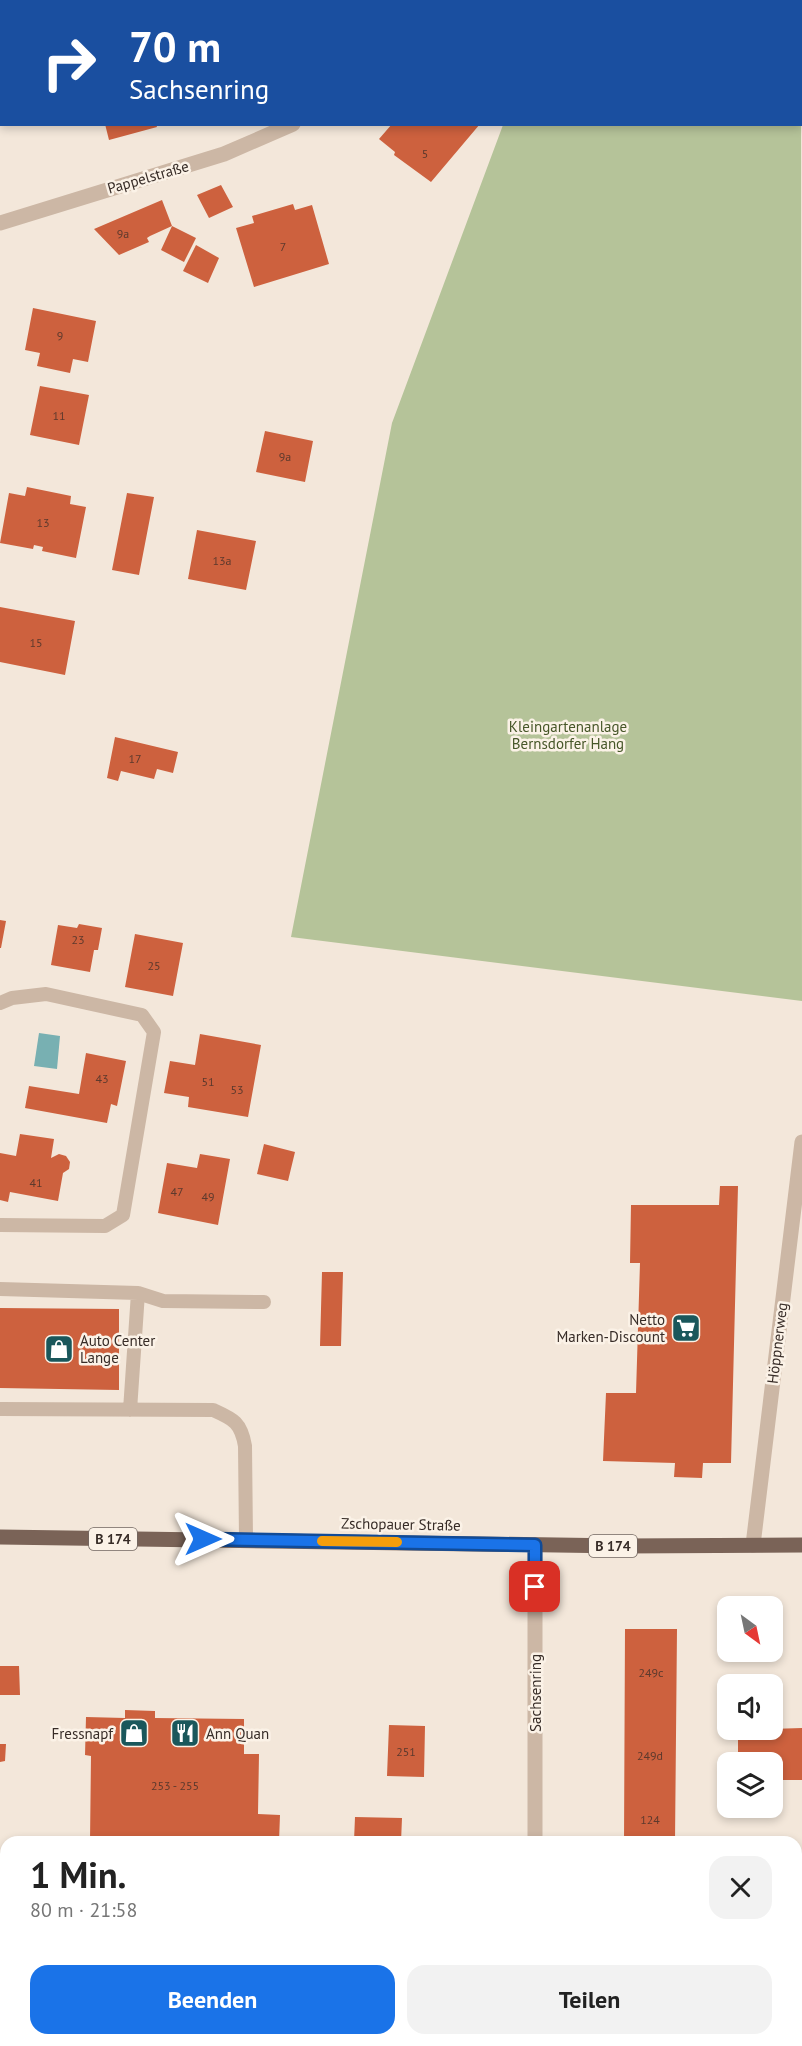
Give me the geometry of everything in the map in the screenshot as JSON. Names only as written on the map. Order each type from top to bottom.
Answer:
[{"type":"main road","name":"Zschopauer Straße","points":[[0,1538],[246,1539],[535,1545],[802,1545]]},
{"type":"street","name":"Pappelstraße","points":[[0,223],[224,154],[288,126]]},
{"type":"street","name":"Höppnerweg","points":[[753,1545],[802,1142]]},
{"type":"street","name":"Sachsenring","points":[[535,1545],[535,1836]]},
{"type":"lane","points":[[0,1003],[12,998],[46,994],[142,1014],[154,1032],[123,1215],[105,1226],[0,1225]]},
{"type":"lane","points":[[0,1288],[138,1293],[163,1301],[264,1302]]},
{"type":"lane","points":[[130,1410],[138,1293]]},
{"type":"lane","points":[[0,1409],[213,1410],[234,1420],[243,1431],[246,1539]]},
{"type":"green space","name":"Kleingartenanlage Bernsdorfer Hang","points":[[503,126],[801,126],[802,1001],[291,937],[392,423]]},
{"type":"water","points":[[39,1033],[60,1036],[57,1069],[34,1066]]},
{"type":"building","points":[[106,126],[157,127],[109,140]]},
{"type":"building","points":[[390,126],[478,126],[431,182],[394,155],[395,152],[379,139]]},
{"type":"building","points":[[221,185],[233,207],[209,218],[197,195]]},
{"type":"building","points":[[162,200],[172,226],[147,238],[149,242],[119,255],[94,229]]},
{"type":"building","points":[[293,204],[295,210],[312,205],[329,264],[254,287],[236,228],[254,223],[252,216]]},
{"type":"building","points":[[172,226],[196,238],[184,262],[161,250]]},
{"type":"building","points":[[196,245],[219,258],[208,283],[183,271]]},
{"type":"building","points":[[33,308],[96,321],[88,362],[73,359],[70,373],[37,366],[40,353],[25,350]]},
{"type":"building","points":[[40,386],[89,395],[79,445],[30,435]]},
{"type":"building","points":[[265,431],[313,441],[305,482],[256,472]]},
{"type":"building","points":[[27,487],[71,496],[70,504],[86,507],[76,558],[42,551],[43,547],[34,545],[33,549],[0,543],[9,493],[25,496]]},
{"type":"building","points":[[127,493],[154,497],[139,575],[112,570]]},
{"type":"building","points":[[197,530],[256,541],[246,590],[188,579]]},
{"type":"building","points":[[0,607],[75,621],[65,675],[0,662]]},
{"type":"building","points":[[115,737],[178,752],[173,773],[157,769],[154,779],[121,771],[118,781],[107,778]]},
{"type":"building","points":[[0,920],[6,921],[1,948],[0,948]]},
{"type":"building","points":[[79,924],[102,928],[98,950],[94,950],[90,972],[51,965],[58,925],[77,928]]},
{"type":"building","points":[[135,934],[183,943],[173,996],[125,987]]},
{"type":"building","points":[[200,1034],[261,1045],[248,1117],[188,1107],[189,1097],[164,1093],[170,1061],[195,1065]]},
{"type":"building","points":[[86,1053],[126,1061],[117,1106],[111,1104],[107,1123],[25,1108],[29,1086],[79,1094]]},
{"type":"building","points":[[20,1134],[54,1139],[51,1158],[59,1154],[66,1156],[70,1162],[69,1169],[63,1173],[58,1201],[10,1192],[8,1202],[0,1200],[0,1153],[16,1156]]},
{"type":"building","points":[[264,1144],[295,1152],[288,1181],[257,1174]]},
{"type":"building","points":[[200,1154],[230,1159],[218,1225],[158,1213],[167,1163],[197,1168]]},
{"type":"building","name":"Netto Marken-Discount","points":[[720,1186],[738,1186],[731,1463],[703,1463],[702,1478],[674,1477],[675,1463],[603,1461],[606,1393],[636,1393],[640,1263],[630,1263],[631,1205],[719,1205]]},
{"type":"building","points":[[322,1272],[343,1272],[341,1346],[320,1346]]},
{"type":"building","name":"Auto Center Lange","points":[[0,1308],[119,1309],[119,1390],[0,1388]]},
{"type":"building","points":[[625,1629],[677,1629],[675,1836],[624,1836]]},
{"type":"building","points":[[0,1666],[19,1666],[20,1695],[0,1695]]},
{"type":"building","points":[[125,1710],[155,1711],[155,1718],[244,1719],[244,1754],[259,1754],[258,1814],[280,1815],[279,1836],[90,1836],[91,1756],[85,1755],[86,1717],[125,1718]]},
{"type":"building","points":[[389,1725],[425,1726],[424,1777],[387,1776]]},
{"type":"building","points":[[802,1728],[802,1780],[783,1780],[783,1752],[738,1752],[738,1740],[783,1740],[783,1729]]},
{"type":"building","points":[[0,1744],[6,1744],[5,1761],[0,1762]]},
{"type":"building","points":[[355,1817],[402,1818],[401,1836],[354,1836]]},
{"type":"slow traffic","points":[[322,1541],[397,1542]]},
{"type":"place","name":"Netto Marken-Discount","points":[[686,1328]]},
{"type":"place","name":"Auto Center Lange","points":[[59,1349]]},
{"type":"place","name":"Fressnapf","points":[[134,1733]]},
{"type":"place","name":"Ann Quan","points":[[185,1733]]},
{"type":"route","points":[[203,1539],[535,1545],[535,1587]]}]
